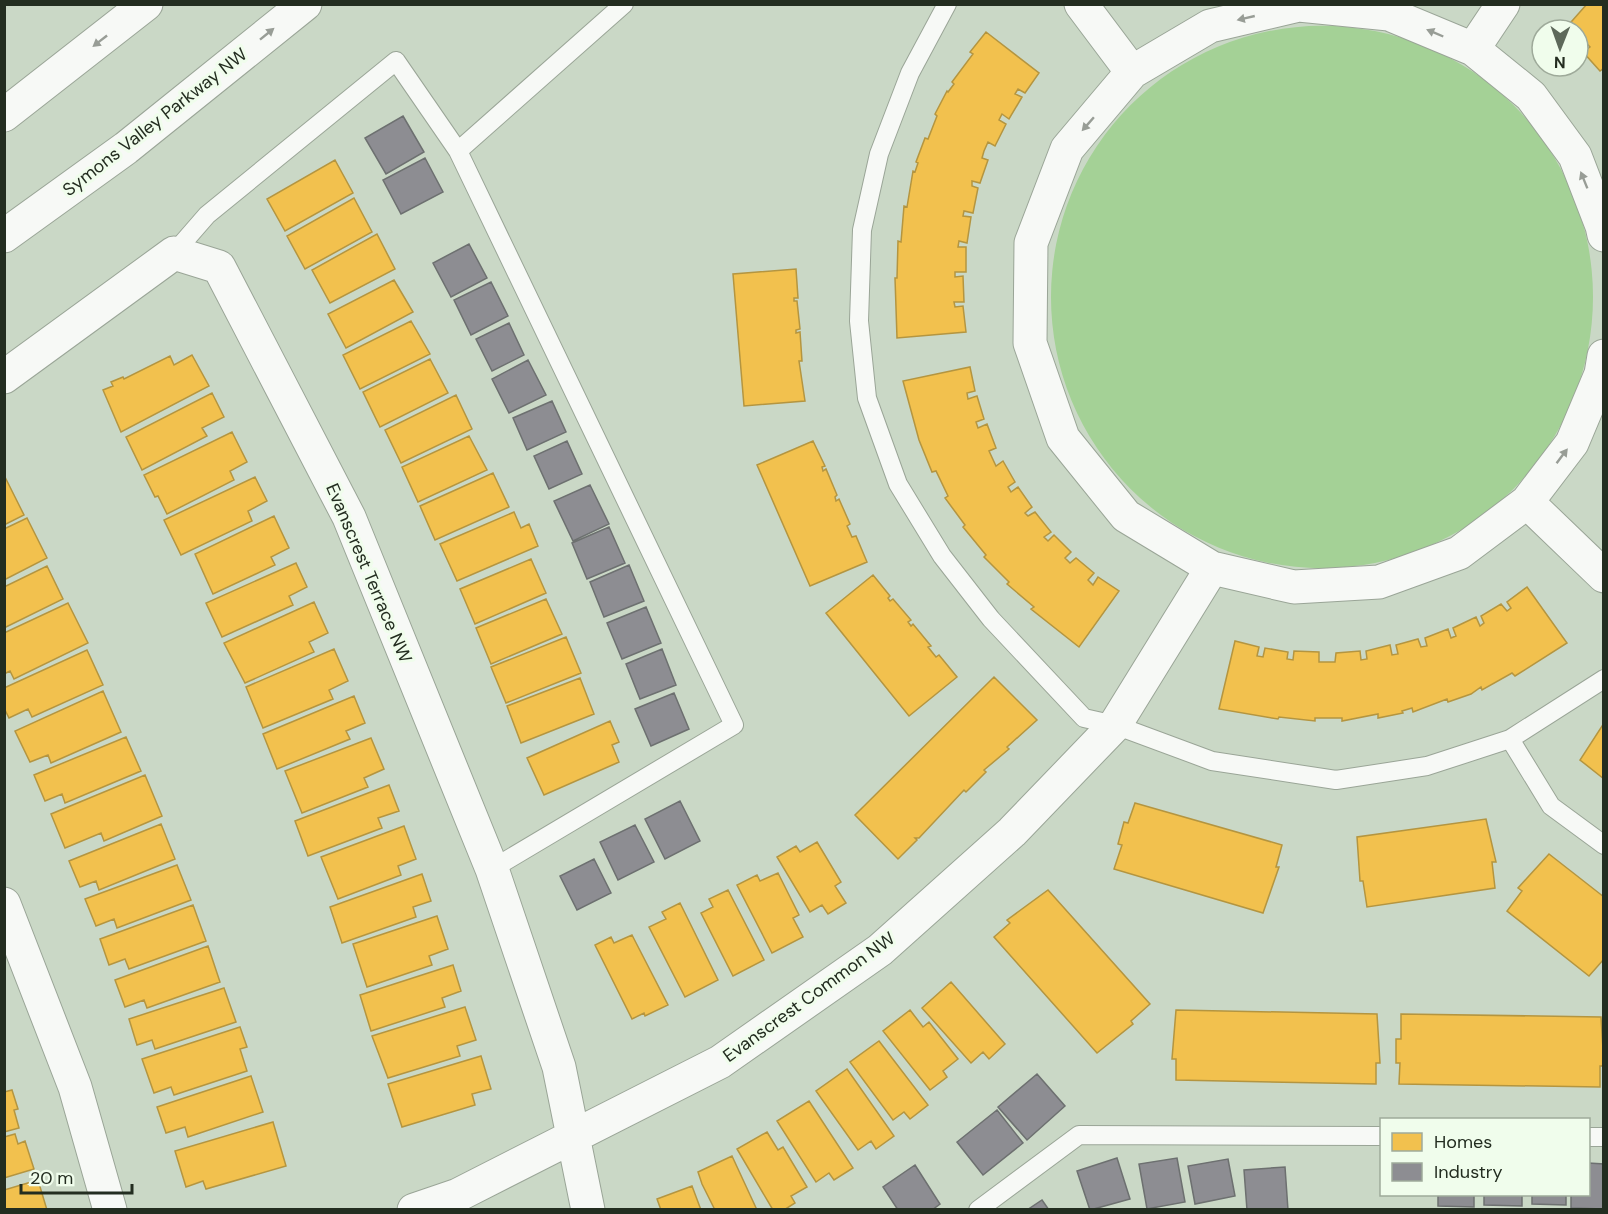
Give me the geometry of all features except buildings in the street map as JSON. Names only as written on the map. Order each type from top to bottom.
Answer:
[{"type":"street","points":[[4,115],[146,4]]},
{"type":"street","name":"Symons Valley Parkway NW","points":[[4,237],[126,148],[305,4]]},
{"type":"street","points":[[1081,4],[1132,72]]},
{"type":"street","points":[[1473,49],[1503,4]]},
{"type":"street","points":[[1604,235],[1575,156],[1531,96],[1473,49],[1389,14],[1299,5],[1210,26],[1132,72],[1067,149],[1031,243],[1030,343],[1062,438],[1126,516],[1212,568],[1294,587],[1379,582],[1458,553],[1527,502],[1572,443],[1601,374],[1604,356]]},
{"type":"street","points":[[4,377],[174,253]]},
{"type":"street","name":"Evanscrest Terrace NW","points":[[174,253],[219,267],[344,507],[492,869],[559,1067],[588,1209]]},
{"type":"street","points":[[1527,502],[1604,576]]},
{"type":"street","name":"Evanscrest Common NW","points":[[414,1209],[458,1195],[574,1134],[720,1062],[880,950],[1012,832],[1115,725],[1212,568]]},
{"type":"street","points":[[4,904],[75,1087],[110,1209]]},
{"type":"lane","points":[[458,151],[624,4]]},
{"type":"lane","points":[[947,4],[910,73],[879,154],[862,230],[859,321],[867,398],[898,484],[942,556],[991,619],[1084,718],[1115,725],[1212,761],[1336,780],[1427,766],[1510,739],[1604,679]]},
{"type":"lane","points":[[174,253],[207,215],[396,61],[458,151],[734,725],[492,869]]},
{"type":"lane","points":[[1510,739],[1551,806],[1604,845]]},
{"type":"lane","points":[[978,1209],[1079,1135],[1380,1136]]},
{"type":"green space","points":[[1322,26],[1375,32],[1426,47],[1472,72],[1513,106],[1547,147],[1572,193],[1587,244],[1593,297],[1587,350],[1572,401],[1547,447],[1513,488],[1472,522],[1426,547],[1375,562],[1322,568],[1269,562],[1218,547],[1172,522],[1131,488],[1097,447],[1072,401],[1057,350],[1051,297],[1057,244],[1072,193],[1097,147],[1131,106],[1172,72],[1218,47],[1269,32]]}]
